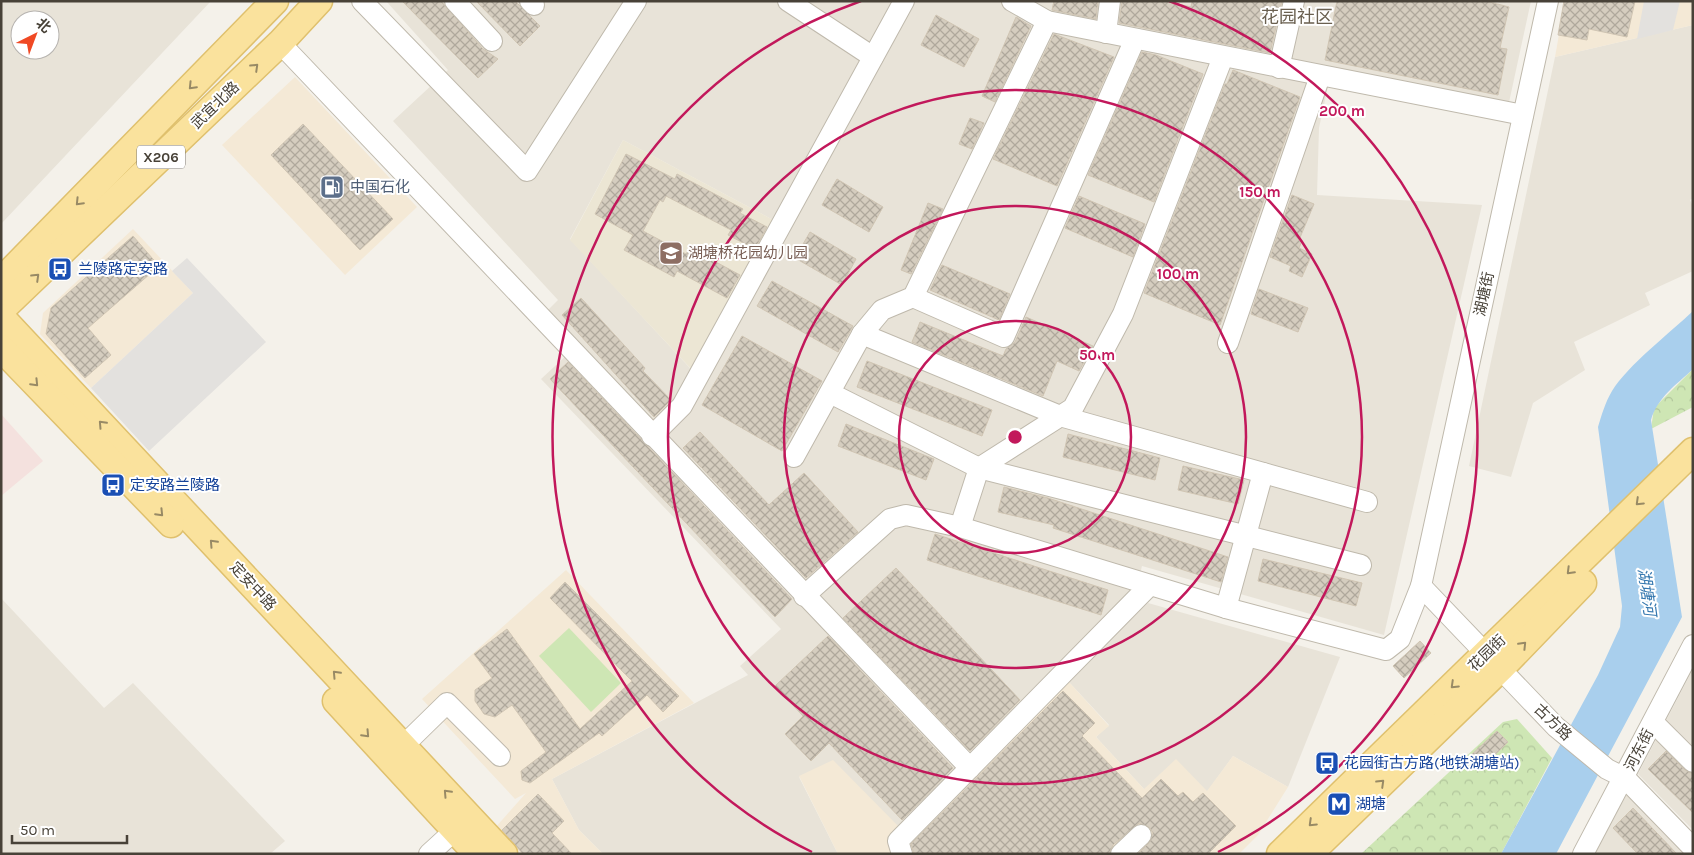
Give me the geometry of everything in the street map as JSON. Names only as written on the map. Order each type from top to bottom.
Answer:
[{"type":"main road","name":"武宜北路","points":[[1,281],[275,1]]},
{"type":"main road","name":"武宜北路","points":[[1,310],[280,43],[319,1]]},
{"type":"main road","name":"定安中路","points":[[1,317],[403,746],[462,823],[478,854]]},
{"type":"main road","name":"定安中路","points":[[1,348],[462,823],[504,854]]},
{"type":"main road","name":"花园街","points":[[1308,854],[1606,546],[1687,469]]},
{"type":"main road","name":"花园街","points":[[1280,854],[1494,661]]},
{"type":"street","points":[[362,1],[527,171],[636,1]]},
{"type":"street","points":[[455,1],[492,41]]},
{"type":"street","points":[[788,1],[873,57]]},
{"type":"street","points":[[652,436],[682,406],[904,1]]},
{"type":"street","points":[[1012,1],[1047,21],[1523,115]]},
{"type":"street","points":[[1106,33],[1110,1]]},
{"type":"street","points":[[1279,68],[1294,1]]},
{"type":"street","name":"湖塘街","points":[[1226,608],[1386,650],[1400,639],[1421,586],[1548,1]]},
{"type":"street","points":[[794,458],[862,334],[882,310],[913,298],[1047,21]]},
{"type":"street","points":[[913,298],[1004,337],[1135,39]]},
{"type":"street","points":[[280,43],[804,596],[970,768]]},
{"type":"street","points":[[960,527],[979,468],[1073,408],[1123,314],[1223,57]]},
{"type":"street","points":[[1228,343],[1320,76]]},
{"type":"street","points":[[862,334],[1060,416],[1366,502]]},
{"type":"street","points":[[830,392],[979,468],[1361,565]]},
{"type":"street","points":[[804,596],[890,520],[906,515],[960,527],[1226,608],[1263,473]]},
{"type":"street","points":[[902,854],[898,841],[1150,585]]},
{"type":"street","name":"古方路","points":[[1421,586],[1556,727],[1616,774],[1693,848]]},
{"type":"street","name":"河东街","points":[[1583,854],[1616,774],[1688,670],[1693,645]]},
{"type":"street","points":[[403,746],[448,703],[500,756]]},
{"type":"street","points":[[1653,722],[1693,762]]},
{"type":"street","points":[[429,854],[462,823]]},
{"type":"street","points":[[1121,854],[1141,835]]},
{"type":"shaded area","points":[[1,1],[211,1],[1,224]]},
{"type":"shaded area","points":[[386,1],[895,1],[777,222],[623,140],[570,239],[702,381],[914,1],[1531,1],[1508,107],[1331,72],[1319,128],[1317,195],[1482,205],[1384,635],[1142,566],[1136,590],[901,830],[799,777],[838,854],[603,854],[579,830],[552,779],[748,675],[740,666],[781,629],[541,379],[568,354],[539,319],[558,300],[393,121],[448,70]]},
{"type":"shaded area","points":[[1565,1],[1693,1],[1693,25],[1555,57]]},
{"type":"shaded area","points":[[1644,1],[1680,1],[1673,30],[1637,39]]},
{"type":"shaded area","points":[[1693,25],[1693,198],[1690,200],[1693,207],[1693,271],[1645,293],[1650,305],[1574,342],[1585,370],[1533,403],[1511,477],[1469,466],[1555,57]]},
{"type":"shaded area","points":[[295,77],[417,207],[345,275],[222,145]]},
{"type":"shaded area","name":"湖塘桥花园幼儿园","points":[[623,140],[777,222],[694,372],[570,240]]},
{"type":"shaded area","points":[[133,229],[193,293],[91,388],[40,334],[43,313]]},
{"type":"shaded area","points":[[187,258],[266,342],[149,451],[91,388],[193,293],[172,271]]},
{"type":"shaded area","points":[[1,414],[43,461],[1,496]]},
{"type":"shaded area","points":[[566,570],[694,703],[552,779],[579,830],[603,854],[520,854],[495,828],[526,793],[515,799],[422,699]]},
{"type":"shaded area","points":[[1,598],[104,708],[133,683],[285,841],[270,854],[1,854]]},
{"type":"shaded area","points":[[1148,603],[1340,657],[1288,787],[1233,756],[1207,792],[1144,789],[1096,737],[1109,725],[1067,680]]},
{"type":"shaded area","points":[[1693,669],[1693,830],[1638,774]]},
{"type":"shaded area","points":[[1058,670],[1109,726],[1096,737],[1144,789],[1176,759],[1207,791],[1233,756],[1288,787],[1258,835],[1239,854],[838,854],[799,776],[833,760],[901,829]]},
{"type":"shaded area","points":[[1626,792],[1686,854],[1593,854]]},
{"type":"green space","points":[[1693,369],[1693,407],[1651,429],[1654,408]]},
{"type":"green space","points":[[569,628],[621,683],[591,712],[539,656]]},
{"type":"green space","points":[[1517,719],[1552,758],[1501,854],[1361,854],[1503,722]]},
{"type":"water","name":"湖塘河","points":[[1693,311],[1693,369],[1662,398],[1651,420],[1682,617],[1556,854],[1501,854],[1598,675],[1620,627],[1622,606],[1598,427],[1607,400],[1628,371]]},
{"type":"building","points":[[402,1],[441,1],[483,49],[498,59],[478,78]]},
{"type":"building","points":[[476,1],[515,1],[540,26],[520,46]]},
{"type":"building","points":[[1054,1],[1098,1],[1096,19],[1052,10]]},
{"type":"building","points":[[1122,1],[1165,1],[1191,7],[1192,1],[1282,1],[1270,53],[1119,23]]},
{"type":"building","points":[[1337,1],[1486,1],[1509,7],[1500,48],[1507,49],[1498,95],[1325,60]]},
{"type":"building","points":[[1564,1],[1635,1],[1627,37],[1589,29],[1587,40],[1558,35]]},
{"type":"building","points":[[936,15],[979,39],[964,67],[921,45]]},
{"type":"building","points":[[1016,17],[1031,26],[995,102],[982,96]]},
{"type":"building","points":[[1054,34],[1114,57],[1057,186],[993,159]]},
{"type":"building","points":[[1142,52],[1156,55],[1203,74],[1154,202],[1088,175]]},
{"type":"building","points":[[1233,70],[1300,97],[1220,325],[1144,293],[1225,84],[1227,84]]},
{"type":"building","points":[[970,118],[984,123],[972,149],[959,144]]},
{"type":"building","name":"中国石化","points":[[303,124],[393,219],[360,250],[271,155]]},
{"type":"building","points":[[626,154],[675,179],[677,174],[743,209],[740,213],[767,227],[755,249],[728,235],[731,230],[666,196],[663,202],[660,200],[643,231],[686,254],[690,248],[740,275],[727,298],[677,271],[674,277],[624,250],[633,235],[595,214]]},
{"type":"building","points":[[837,179],[883,207],[869,232],[822,205]]},
{"type":"building","points":[[1292,195],[1314,204],[1299,240],[1302,241],[1299,248],[1312,254],[1302,277],[1289,271],[1291,266],[1270,257]]},
{"type":"building","points":[[1079,196],[1145,224],[1133,257],[1065,228]]},
{"type":"building","points":[[928,203],[943,209],[911,274],[901,270]]},
{"type":"building","points":[[810,232],[856,259],[842,285],[795,258]]},
{"type":"building","points":[[133,236],[159,266],[88,328],[111,355],[85,378],[46,334],[51,308]]},
{"type":"building","points":[[942,265],[1010,294],[999,320],[930,290]]},
{"type":"building","points":[[772,281],[853,326],[838,352],[757,306]]},
{"type":"building","points":[[1259,289],[1308,308],[1298,332],[1251,314]]},
{"type":"building","points":[[581,298],[645,368],[643,371],[671,400],[654,417],[562,315]]},
{"type":"building","points":[[1026,317],[1093,346],[1079,371],[1057,361],[1043,396],[912,342],[920,322],[1003,356],[1006,349],[1015,342]]},
{"type":"building","points":[[742,336],[822,381],[782,451],[702,405]]},
{"type":"building","points":[[867,361],[992,410],[982,436],[857,387]]},
{"type":"building","points":[[568,362],[792,599],[775,617],[550,379]]},
{"type":"building","points":[[846,424],[934,459],[926,480],[838,446]]},
{"type":"building","points":[[700,432],[769,505],[804,473],[858,532],[806,578],[683,448]]},
{"type":"building","points":[[1068,434],[1160,458],[1155,480],[1063,457]]},
{"type":"building","points":[[1183,466],[1244,480],[1238,504],[1178,490]]},
{"type":"building","points":[[1004,487],[1048,498],[1228,557],[1221,582],[1053,528],[1054,525],[998,512]]},
{"type":"building","points":[[935,534],[1108,590],[1101,615],[927,560]]},
{"type":"building","points":[[1263,559],[1362,583],[1356,606],[1258,581]]},
{"type":"building","points":[[896,568],[1020,700],[970,751],[843,618]]},
{"type":"building","points":[[565,582],[679,696],[663,712],[647,695],[602,736],[599,733],[530,783],[522,780],[521,771],[546,752],[512,705],[495,717],[484,714],[475,701],[475,690],[492,678],[474,654],[507,629],[580,729],[632,681],[550,598]]},
{"type":"building","points":[[828,636],[953,768],[902,820],[829,743],[811,761],[785,734],[803,716],[775,686]]},
{"type":"building","points":[[1420,641],[1431,653],[1404,678],[1393,666]]},
{"type":"building","points":[[1063,691],[1095,723],[1082,736],[1142,798],[1161,779],[1178,796],[1183,792],[1193,802],[1203,793],[1236,826],[1208,854],[1138,854],[1149,843],[1153,833],[1149,827],[1139,823],[1113,845],[1109,854],[914,854],[911,844]]},
{"type":"building","points":[[1497,731],[1508,742],[1482,768],[1470,756]]},
{"type":"building","points":[[1666,751],[1685,770],[1693,774],[1693,813],[1648,769]]},
{"type":"building","points":[[538,794],[564,821],[552,833],[572,854],[523,854],[502,830]]},
{"type":"building","points":[[1633,808],[1677,854],[1638,854],[1613,828]]},
{"type":"place","name":"中国石化","points":[[332,187]]},
{"type":"place","name":"湖塘桥花园幼儿园","points":[[671,253]]},
{"type":"place","name":"兰陵路定安路","points":[[60,269]]},
{"type":"place","name":"定安路兰陵路","points":[[113,485]]},
{"type":"place","name":"花园街古方路(地铁湖塘站)","points":[[1327,763]]},
{"type":"place","name":"湖塘","points":[[1339,804]]},
{"type":"district","name":"花园社区","points":[[1297,17]]}]
